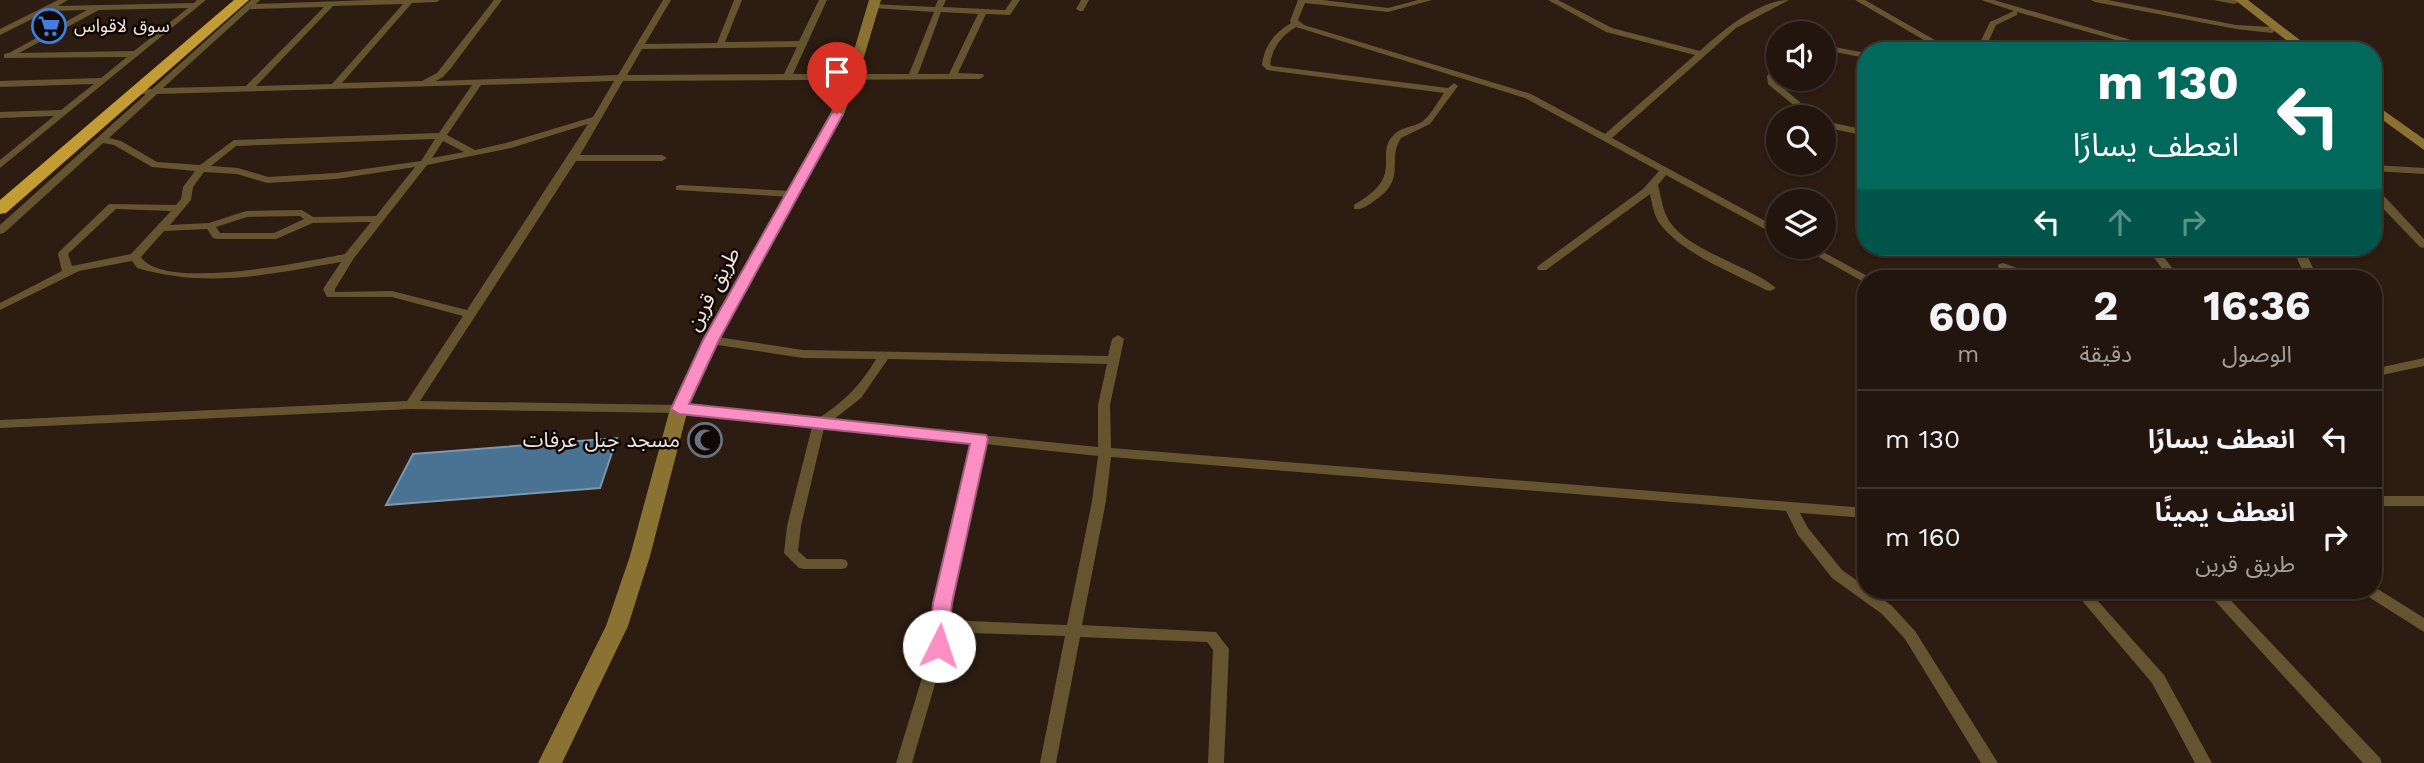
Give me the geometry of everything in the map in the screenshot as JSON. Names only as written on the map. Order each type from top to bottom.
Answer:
[{"type":"highway","points":[[0,196],[230,0]]},
{"type":"highway","points":[[0,209],[135,92],[245,4]]},
{"type":"main road","points":[[2236,1],[2287,42]]},
{"type":"main road","points":[[2236,1],[2295,42]]},
{"type":"main road","name":"طريق قرين","points":[[550,763],[617,626],[637,567],[679,409],[711,340],[837,114],[852,77],[874,3]]},
{"type":"main road","points":[[2382,107],[2424,138]]},
{"type":"main road","points":[[2382,114],[2424,146]]},
{"type":"street","points":[[0,32],[64,0]]},
{"type":"street","points":[[0,231],[155,94],[245,4],[256,0]]},
{"type":"street","points":[[334,88],[410,0]]},
{"type":"street","points":[[245,4],[436,0]]},
{"type":"street","points":[[408,86],[425,83],[440,75],[498,0]]},
{"type":"street","points":[[411,405],[573,158],[667,0]]},
{"type":"street","points":[[720,45],[738,0]]},
{"type":"street","points":[[787,77],[823,0]]},
{"type":"street","points":[[913,76],[942,0]]},
{"type":"street","points":[[874,3],[983,13],[1007,12],[1016,0]]},
{"type":"street","points":[[1080,9],[1086,0]]},
{"type":"street","points":[[1428,0],[1388,10],[1303,0],[1296,24],[1278,35],[1266,56],[1266,65],[1270,68],[1450,91]]},
{"type":"street","points":[[1552,0],[1609,30],[1701,54]]},
{"type":"street","points":[[1605,138],[1747,17],[1785,0]]},
{"type":"street","points":[[1859,0],[1934,42]]},
{"type":"street","points":[[1972,0],[2112,42]]},
{"type":"street","points":[[1985,0],[2133,42]]},
{"type":"street","points":[[2095,0],[2236,27],[2272,30]]},
{"type":"street","points":[[2217,0],[2236,1]]},
{"type":"street","points":[[47,9],[199,3]]},
{"type":"street","points":[[0,165],[199,3]]},
{"type":"street","points":[[247,90],[331,4]]},
{"type":"street","points":[[4,56],[99,8]]},
{"type":"street","points":[[952,76],[983,13]]},
{"type":"street","points":[[1984,42],[1993,24],[2014,13]]},
{"type":"street","points":[[1296,24],[1528,96],[1766,226]]},
{"type":"street","points":[[639,47],[802,44]]},
{"type":"street","points":[[1836,50],[1857,54]]},
{"type":"street","points":[[4,56],[135,54]]},
{"type":"street","points":[[135,92],[155,94],[621,78],[980,76]]},
{"type":"street","points":[[1358,207],[1376,197],[1392,176],[1391,148],[1398,135],[1427,121],[1463,76]]},
{"type":"street","points":[[0,84],[101,81]]},
{"type":"street","points":[[471,315],[392,294],[331,295],[329,289],[349,257],[424,163],[477,84]]},
{"type":"street","points":[[1782,91],[1799,105]]},
{"type":"street","points":[[0,115],[62,113]]},
{"type":"street","points":[[103,140],[121,143],[144,162],[238,171],[258,179],[282,179],[336,176],[475,155],[596,119]]},
{"type":"street","points":[[1836,127],[1857,131]]},
{"type":"street","points":[[0,307],[86,265],[135,257],[186,200],[188,187],[201,169],[234,143],[441,136],[475,155]]},
{"type":"street","points":[[573,158],[662,158]]},
{"type":"street","points":[[2382,169],[2424,171]]},
{"type":"street","points":[[1542,268],[1653,186],[1665,171]]},
{"type":"street","points":[[1653,186],[1666,224],[1709,255],[1770,288]]},
{"type":"street","points":[[680,188],[791,194]]},
{"type":"street","points":[[2382,200],[2424,245]]},
{"type":"street","points":[[68,272],[63,254],[65,250],[113,206],[178,208]]},
{"type":"street","points":[[163,228],[209,226],[246,214],[302,213],[312,220]]},
{"type":"street","points":[[209,226],[217,236],[276,236],[312,220],[379,219]]},
{"type":"street","points":[[2158,256],[2169,270]]},
{"type":"street","points":[[135,257],[141,266],[176,276],[255,272],[349,257]]},
{"type":"street","points":[[1828,259],[1857,274]]},
{"type":"street","points":[[2003,265],[2015,270]]},
{"type":"street","points":[[1048,763],[1105,452],[1104,405],[1118,339]]},
{"type":"street","points":[[711,340],[803,354],[1113,360]]},
{"type":"street","points":[[841,564],[804,564],[791,553],[794,526],[819,423],[847,407],[866,389],[883,357]]},
{"type":"street","points":[[2382,371],[2424,362]]},
{"type":"street","points":[[0,424],[411,405],[679,409],[1105,452],[1857,512]]},
{"type":"street","points":[[904,763],[946,622],[942,614],[943,603],[980,439]]},
{"type":"street","points":[[2382,502],[2424,501]]},
{"type":"street","points":[[1790,507],[1803,531],[1838,574],[1857,588]]},
{"type":"street","points":[[1872,599],[1887,610],[1910,635],[1990,763]]},
{"type":"street","points":[[2088,599],[2158,679],[2204,763]]},
{"type":"street","points":[[2220,599],[2374,763]]},
{"type":"street","points":[[2382,599],[2424,626]]},
{"type":"street","points":[[946,622],[969,627],[1201,634],[1218,642],[1221,649],[1216,763]]},
{"type":"water","points":[[617,438],[600,488],[386,505],[413,454]]},
{"type":"place","name":"سوق لاقواس","points":[[49,26]]},
{"type":"place","name":"مسجد جبل عرفات","points":[[705,440]]},
{"type":"route","points":[[837,114],[711,340],[679,409],[980,439],[943,603],[942,614],[946,622],[939,646]]}]
